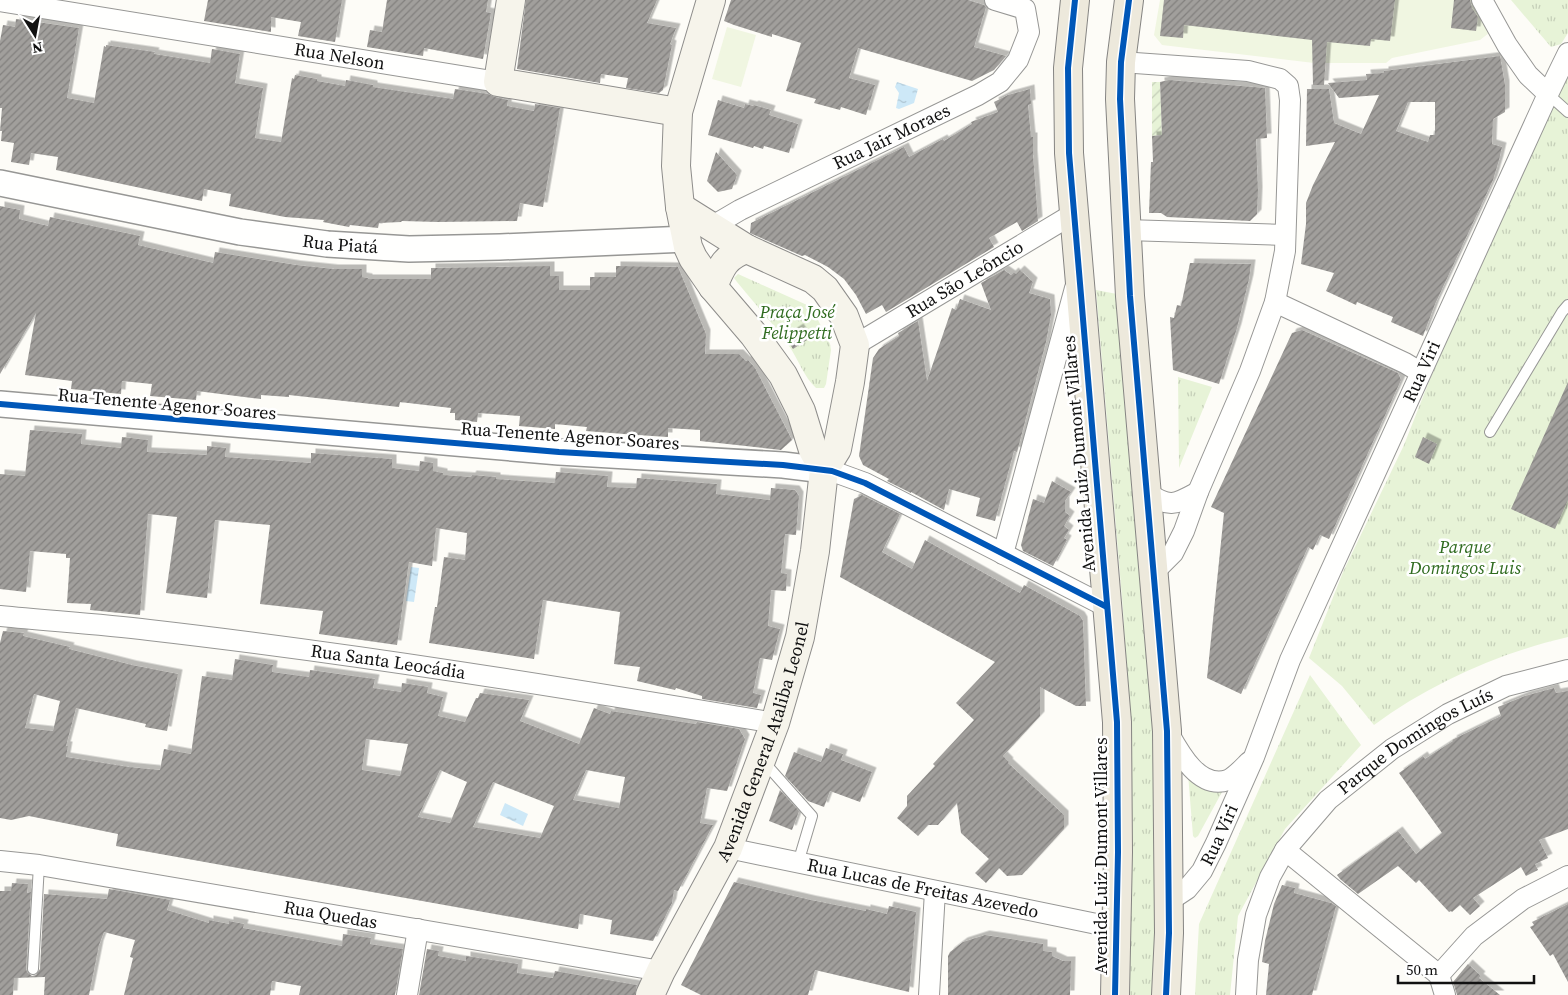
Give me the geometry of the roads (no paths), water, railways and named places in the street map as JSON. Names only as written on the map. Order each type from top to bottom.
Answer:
[{"type":"main road","points":[[498,82],[511,0]]},
{"type":"main road","points":[[711,0],[678,112],[676,166],[680,206],[687,239],[693,258],[713,287],[754,335],[777,365],[792,389],[813,450],[824,470]]},
{"type":"main road","name":"Avenida Luiz Dumont Villares","points":[[1075,0],[1068,68],[1067,115],[1078,277],[1117,722],[1118,852],[1115,995]]},
{"type":"main road","points":[[1129,0],[1121,62],[1120,99],[1130,296],[1167,731],[1169,933],[1166,995]]},
{"type":"main road","name":"Rua Nelson","points":[[498,82],[678,112]]},
{"type":"main road","name":"Avenida General Ataliba Leonel","points":[[650,995],[661,971],[728,848],[775,723],[800,637],[815,551],[824,470],[837,449],[848,397],[855,345],[844,316],[825,289],[813,278],[747,249],[680,206]]},
{"type":"main road","points":[[713,287],[719,271],[728,258],[736,252],[747,249]]},
{"type":"main road","points":[[801,411],[828,406],[848,397]]},
{"type":"street","name":"Rua Jair Moraes","points":[[711,227],[740,210],[1000,82],[1018,60],[1029,32],[1025,9],[995,0]]},
{"type":"street","points":[[1482,0],[1512,53],[1528,75],[1548,94]]},
{"type":"street","name":"Rua Nelson","points":[[0,1],[498,82]]},
{"type":"street","name":"Rua Viri","points":[[1169,901],[1187,889],[1202,871],[1216,844],[1254,757],[1290,660],[1420,372],[1568,53]]},
{"type":"street","points":[[1121,62],[1248,71],[1280,79],[1288,86],[1290,100],[1285,251],[1275,302],[1250,371],[1198,492],[1184,531],[1174,553],[1154,572]]},
{"type":"street","name":"Rua Piatá","points":[[0,183],[240,232],[327,244],[409,249],[687,239]]},
{"type":"street","name":"Rua São Leôncio","points":[[855,345],[1073,214]]},
{"type":"street","points":[[1126,230],[1285,235]]},
{"type":"street","points":[[1003,554],[1078,277]]},
{"type":"street","points":[[1275,302],[1405,363],[1420,372]]},
{"type":"street","name":"Rua Tenente Agenor Soares","points":[[0,404],[559,452],[783,465],[832,471],[865,483],[1107,607]]},
{"type":"street","points":[[1147,493],[1163,503],[1174,503],[1198,492]]},
{"type":"street","name":"Rua Santa Leocádia","points":[[0,616],[147,630],[299,649],[589,692],[775,723]]},
{"type":"street","name":"Parque Domingos Luís","points":[[1246,995],[1248,960],[1256,915],[1270,877],[1285,850],[1328,800],[1392,749],[1448,714],[1506,686],[1568,670]]},
{"type":"street","name":"Rua Viri","points":[[1167,731],[1191,769],[1213,781],[1227,780],[1238,773],[1254,757]]},
{"type":"street","name":"Rua Lucas de Freitas Azevedo","points":[[728,848],[1116,928]]},
{"type":"street","points":[[1285,850],[1439,975],[1445,995]]},
{"type":"street","name":"Rua Quedas","points":[[0,861],[39,865],[661,971]]},
{"type":"street","points":[[1439,975],[1474,936],[1523,899],[1568,876]]},
{"type":"street","points":[[929,995],[935,891]]},
{"type":"street","points":[[407,995],[418,929]]},
{"type":"lane","points":[[1548,94],[1568,112]]},
{"type":"lane","points":[[1490,432],[1557,319],[1568,305]]},
{"type":"lane","points":[[761,759],[812,816],[798,863]]},
{"type":"lane","points":[[33,969],[39,865]]},
{"type":"water","points":[[897,82],[918,89],[914,103],[899,109],[896,108],[899,93],[895,87]]},
{"type":"water","points":[[411,567],[419,568],[414,602],[406,601]]},
{"type":"water","points":[[505,803],[528,814],[523,826],[500,815]]},
{"type":"park label","name":"Praça José Felippetti","points":[[797,322]]},
{"type":"park label","name":"Parque Domingos Luis","points":[[1465,557]]}]
